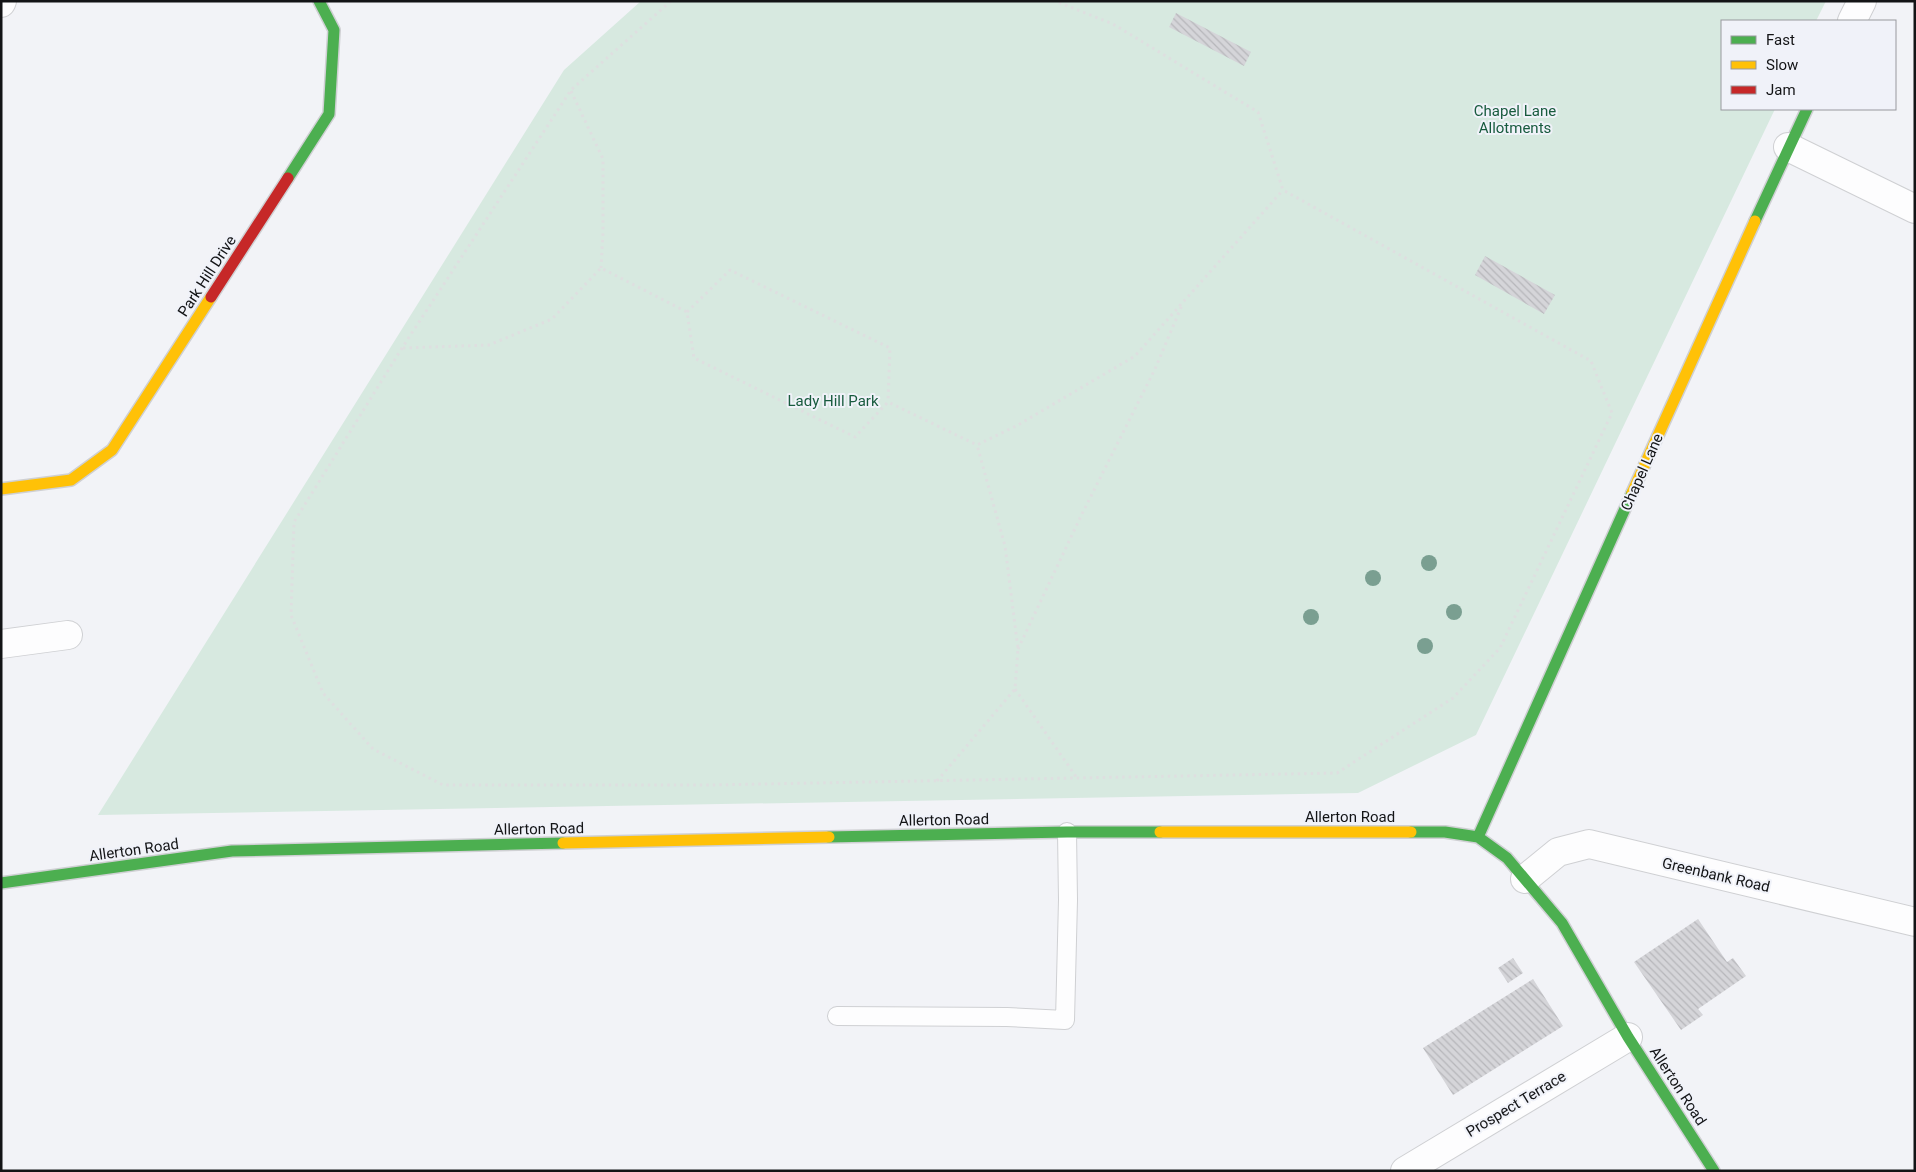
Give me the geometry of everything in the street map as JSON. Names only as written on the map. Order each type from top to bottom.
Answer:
[{"type":"street","name":"Park Hill Drive","points":[[1,489],[71,480],[112,450],[329,114],[334,30],[319,1]]},
{"type":"street","points":[[1852,20],[1862,1]]},
{"type":"street","name":"Chapel Lane","points":[[1478,837],[1788,146],[1806,110]]},
{"type":"street","points":[[1788,146],[1915,208]]},
{"type":"street","points":[[1,644],[68,635]]},
{"type":"street","name":"Allerton Road","points":[[1,883],[232,851],[1067,832],[1445,832],[1478,837],[1507,858],[1562,923],[1628,1037],[1714,1171]]},
{"type":"street","name":"Greenbank Road","points":[[1525,879],[1558,852],[1588,844],[1915,922]]},
{"type":"street","name":"Prospect Terrace","points":[[1405,1171],[1628,1037]]},
{"type":"lane","points":[[837,1016],[1007,1017],[1066,1020],[1067,832]]},
{"type":"path","points":[[671,1],[571,90],[402,348],[294,522],[290,615],[323,693],[373,749],[443,785],[712,785],[1337,773],[1452,698],[1500,648],[1612,413],[1591,361],[1283,190],[1258,112],[1113,24],[1055,1]]},
{"type":"path","points":[[402,348],[489,345],[552,319],[601,268],[604,234],[603,158],[571,90]]},
{"type":"path","points":[[977,445],[1018,425],[1135,356],[1283,190]]},
{"type":"path","points":[[601,268],[687,312]]},
{"type":"path","points":[[730,270],[890,348],[888,402],[855,437],[694,358],[687,312],[730,270]]},
{"type":"path","points":[[1018,650],[1081,516],[1155,369],[1183,303]]},
{"type":"path","points":[[888,402],[977,445],[1005,546],[1018,650],[1015,689],[937,781]]},
{"type":"path","points":[[1015,689],[1077,778]]},
{"type":"green space","name":"Lady Hill Park","points":[[641,1],[1826,1],[1816,20],[1721,20],[1721,110],[1775,110],[1476,735],[1358,793],[98,815],[564,70]]},
{"type":"building","points":[[1176,13],[1251,52],[1244,66],[1169,27]]},
{"type":"building","points":[[1485,256],[1555,295],[1544,314],[1475,275]]},
{"type":"building","points":[[1698,919],[1727,962],[1733,958],[1746,976],[1698,1009],[1703,1015],[1681,1030],[1634,962]]},
{"type":"building","points":[[1513,958],[1523,973],[1508,983],[1498,968]]},
{"type":"building","points":[[1533,979],[1563,1026],[1453,1095],[1423,1048]]},
{"type":"traffic: fast","points":[[288,178],[329,114],[334,30],[319,1]]},
{"type":"traffic: fast","points":[[1755,221],[1807,110]]},
{"type":"traffic: fast","points":[[1478,837],[1632,493]]},
{"type":"traffic: fast","points":[[829,837],[1160,832]]},
{"type":"traffic: fast","points":[[1411,832],[1445,832],[1478,837],[1507,858],[1562,923],[1628,1037],[1714,1171]]},
{"type":"traffic: fast","points":[[1,883],[232,851],[563,843]]},
{"type":"traffic: slow","points":[[1632,493],[1755,221]]},
{"type":"traffic: slow","points":[[1,489],[71,480],[112,450],[211,297]]},
{"type":"traffic: slow","points":[[1160,832],[1411,832]]},
{"type":"traffic: slow","points":[[563,843],[829,837]]},
{"type":"traffic: jam","points":[[211,297],[288,178]]},
{"type":"park label","name":"Chapel Lane Allotments","points":[[1515,120]]}]
